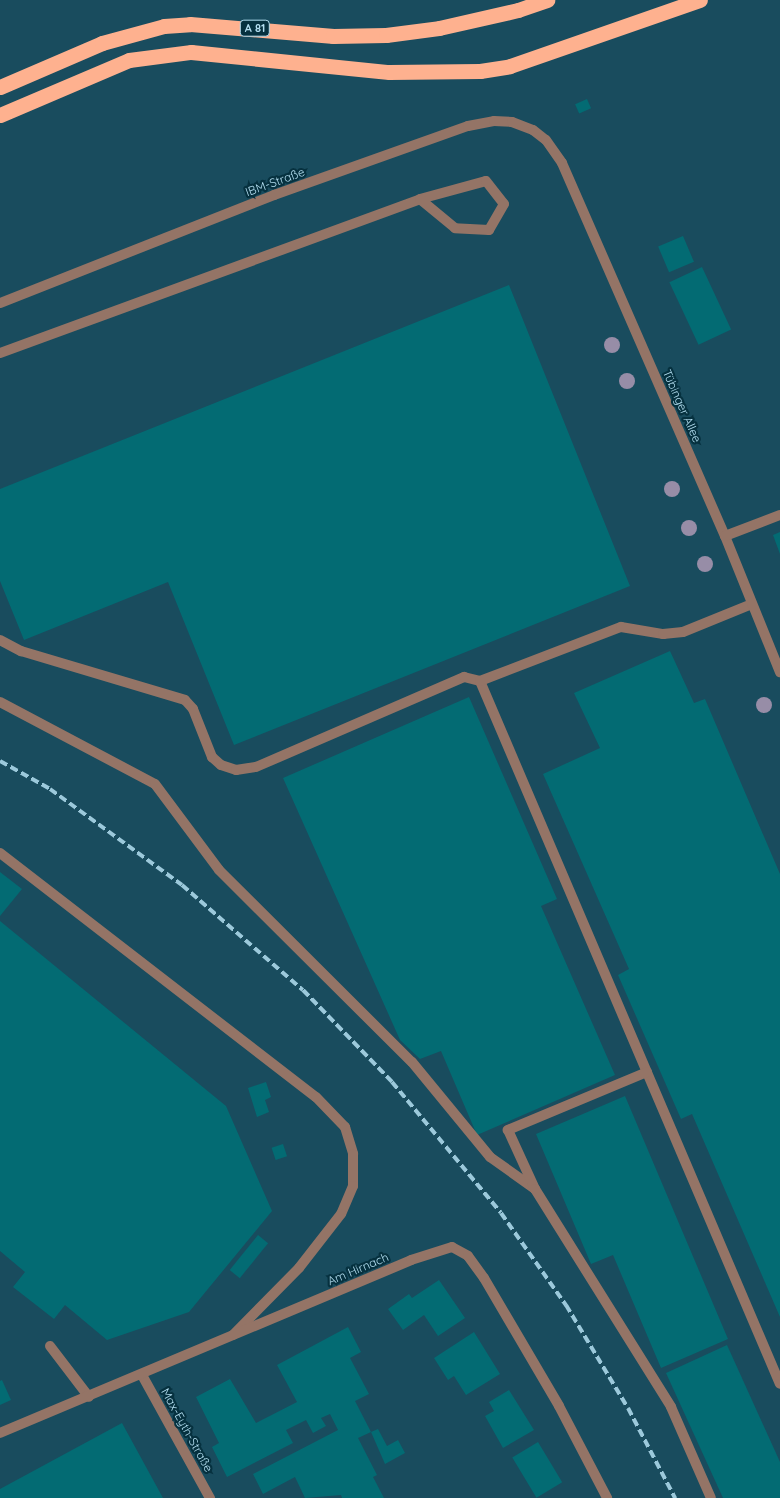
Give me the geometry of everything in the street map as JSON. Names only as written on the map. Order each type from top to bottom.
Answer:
[{"type":"highway","name":"A 81","points":[[0,86],[102,43],[164,26],[190,24],[332,36],[386,35],[439,28],[547,0]]},
{"type":"highway","points":[[0,115],[119,63],[183,53],[419,73],[449,74],[510,66],[700,0]]},
{"type":"street","name":"IBM-Straße","points":[[0,302],[274,195],[468,126],[494,121],[512,122],[533,130],[556,153]]},
{"type":"street","name":"Tübinger Allee","points":[[556,153],[725,536],[780,672]]},
{"type":"street","points":[[0,353],[420,199],[486,180],[504,204],[489,230],[455,228],[420,199]]},
{"type":"street","points":[[725,536],[780,516]]},
{"type":"street","points":[[0,640],[21,652],[185,700],[193,709],[212,757],[221,765],[236,770],[256,767],[464,677],[480,681],[621,626],[663,634],[682,632],[752,604]]},
{"type":"street","points":[[480,681],[780,1384]]},
{"type":"street","points":[[0,702],[155,784],[219,870],[412,1062],[490,1157],[535,1189]]},
{"type":"street","points":[[0,852],[316,1097],[345,1127],[353,1154],[352,1186],[341,1214],[299,1268],[232,1336]]},
{"type":"street","points":[[647,1072],[508,1130],[535,1189],[671,1407],[711,1498]]},
{"type":"street","name":"Am Hirnach","points":[[0,1433],[142,1375],[410,1260],[452,1247],[468,1256],[484,1278],[559,1406],[607,1498]]},
{"type":"street","points":[[50,1346],[89,1397]]},
{"type":"street","name":"Max-Eyth-Straße","points":[[142,1375],[210,1498]]},
{"type":"building","points":[[587,99],[591,108],[579,113],[575,104]]},
{"type":"building","points":[[683,236],[694,262],[669,272],[658,247]]},
{"type":"building","points":[[702,267],[731,330],[699,345],[669,282]]},
{"type":"building","points":[[509,285],[630,586],[234,745],[168,582],[24,640],[0,581],[0,489]]},
{"type":"building","points":[[780,532],[780,554],[773,535]]},
{"type":"building","points":[[670,651],[694,703],[705,699],[780,874],[780,1317],[692,1114],[681,1119],[618,975],[629,969],[543,774],[600,748],[574,693]]},
{"type":"building","points":[[469,697],[557,899],[541,906],[615,1075],[477,1135],[441,1051],[420,1059],[400,1040],[283,778]]},
{"type":"building","points":[[0,872],[22,889],[0,916]]},
{"type":"building","points":[[0,921],[226,1106],[272,1211],[189,1312],[107,1340],[65,1305],[54,1319],[13,1287],[25,1272],[0,1251]]},
{"type":"building","points":[[266,1082],[271,1097],[265,1100],[269,1112],[257,1117],[248,1088]]},
{"type":"building","points":[[625,1096],[728,1339],[661,1368],[613,1255],[591,1264],[536,1134]]},
{"type":"building","points":[[283,1144],[287,1156],[276,1160],[272,1148]]},
{"type":"building","points":[[258,1235],[268,1243],[240,1278],[230,1270]]},
{"type":"building","points":[[439,1280],[465,1318],[438,1336],[424,1315],[403,1330],[388,1309],[409,1294],[412,1298]]},
{"type":"building","points":[[348,1327],[361,1352],[350,1358],[369,1394],[355,1401],[371,1432],[358,1438],[377,1475],[373,1477],[384,1498],[342,1498],[341,1495],[305,1498],[295,1477],[263,1494],[253,1474],[338,1430],[330,1414],[321,1418],[326,1426],[313,1433],[306,1420],[286,1430],[293,1443],[227,1477],[212,1447],[219,1443],[196,1397],[230,1379],[256,1423],[297,1402],[277,1365]]},
{"type":"building","points":[[474,1332],[500,1374],[466,1395],[454,1376],[448,1380],[434,1358]]},
{"type":"building","points":[[727,1345],[780,1462],[780,1498],[723,1498],[666,1373]]},
{"type":"building","points":[[2,1380],[11,1400],[0,1405],[0,1381]]},
{"type":"building","points":[[509,1390],[534,1430],[503,1448],[485,1416],[494,1411],[489,1402]]},
{"type":"building","points":[[122,1423],[163,1498],[0,1498],[0,1489]]},
{"type":"building","points":[[378,1429],[387,1446],[398,1440],[405,1453],[385,1464],[371,1432]]},
{"type":"building","points":[[538,1442],[562,1482],[536,1498],[512,1457]]},
{"type":"railway","points":[[0,761],[50,789],[182,885],[303,990],[392,1082],[501,1213],[566,1305],[628,1408],[675,1498]]}]
